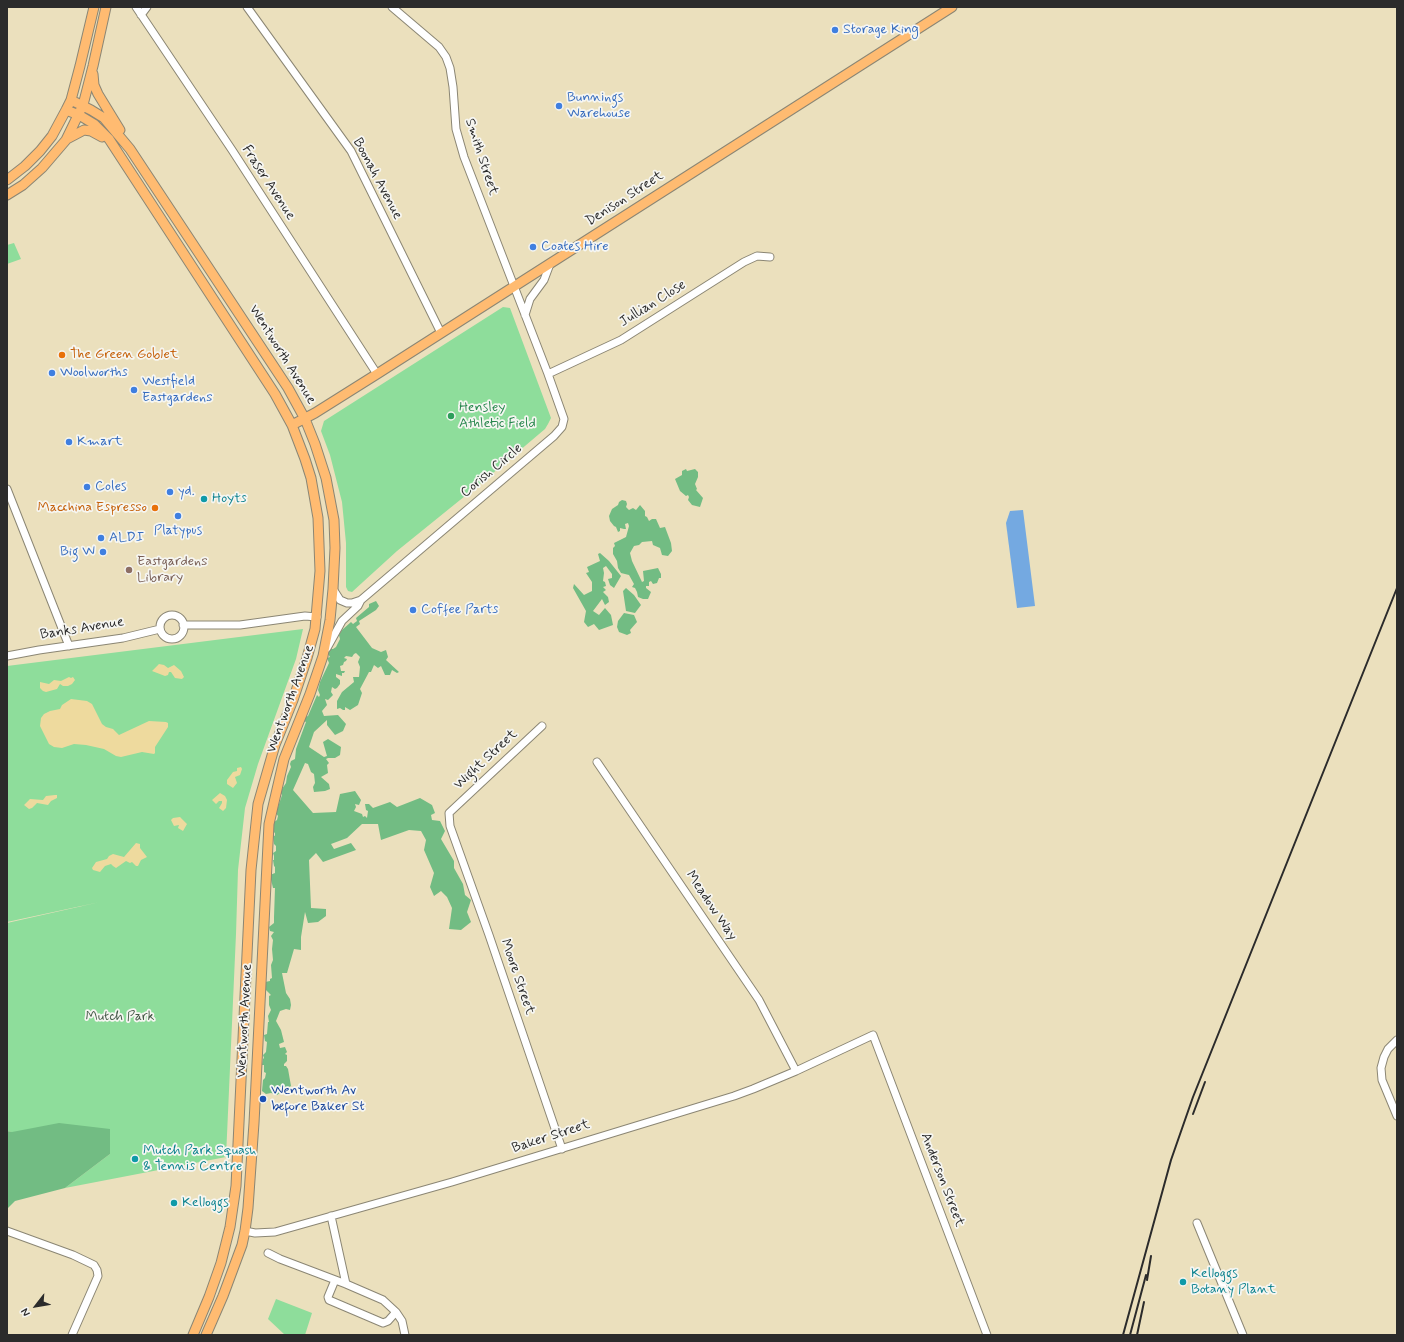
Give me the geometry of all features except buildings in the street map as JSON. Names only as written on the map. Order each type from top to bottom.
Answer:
[{"type":"main road","points":[[7,180],[25,166],[40,151],[52,136],[66,110],[71,100],[94,7]]},
{"type":"main road","points":[[7,195],[23,185],[38,172],[66,140],[83,105],[106,7]]},
{"type":"main road","name":"Denison Street","points":[[292,425],[305,419],[377,374],[952,7]]},
{"type":"main road","points":[[93,66],[96,90],[130,149]]},
{"type":"main road","name":"Wentworth Avenue","points":[[71,100],[83,105],[104,118],[130,149],[277,369],[305,419],[322,467],[332,512],[335,548],[333,590],[330,620],[323,656],[310,694],[284,759],[269,824],[254,1123],[245,1231],[242,1245],[206,1335]]},
{"type":"main road","name":"Wentworth Avenue","points":[[66,110],[79,115],[99,128],[109,139],[275,394],[292,425],[311,478],[318,518],[320,571],[315,630],[293,700],[275,745],[258,804],[251,870],[236,1186],[230,1227],[221,1263],[209,1298],[193,1335]]},
{"type":"main road","points":[[66,140],[84,130],[91,131],[100,136],[121,157]]},
{"type":"main road","points":[[317,617],[330,620]]},
{"type":"main road","name":"Baker Street","points":[[230,1227],[245,1231]]},
{"type":"street","name":"Fraser Avenue","points":[[136,7],[232,150],[377,374]]},
{"type":"street","points":[[141,14],[147,7]]},
{"type":"street","name":"Boonah Avenue","points":[[247,7],[351,151],[441,333]]},
{"type":"street","name":"Smith Street","points":[[392,7],[439,47],[446,57],[450,68],[456,129],[464,157],[514,287]]},
{"type":"street","name":"Jullian Close","points":[[548,374],[621,340],[744,262],[757,256],[770,257]]},
{"type":"street","points":[[525,316],[530,299],[544,280],[550,264]]},
{"type":"street","name":"Corish Circle","points":[[323,656],[342,621],[358,606],[361,600],[562,427],[564,420],[548,374],[514,287]]},
{"type":"street","points":[[7,490],[69,646]]},
{"type":"street","points":[[333,590],[340,600],[347,604],[361,600]]},
{"type":"street","points":[[168,616],[178,617],[183,625],[184,628],[181,635],[172,639],[163,635],[160,629],[162,622],[168,616]]},
{"type":"street","points":[[183,625],[240,625],[306,616],[317,617]]},
{"type":"street","name":"Banks Avenue","points":[[7,656],[123,638],[160,629]]},
{"type":"street","name":"Wight Street","points":[[449,813],[542,726]]},
{"type":"street","name":"Meadow Way","points":[[596,762],[760,1000],[796,1071]]},
{"type":"street","name":"Moore Street","points":[[449,813],[450,826],[562,1149]]},
{"type":"street","name":"Baker Street","points":[[245,1231],[255,1233],[274,1232],[452,1182],[562,1149],[615,1131],[753,1089],[796,1071],[873,1035]]},
{"type":"street","name":"Anderson Street","points":[[873,1035],[987,1335]]},
{"type":"street","points":[[1397,1040],[1388,1049],[1381,1068],[1382,1080],[1397,1116]]},
{"type":"street","points":[[331,1216],[346,1284]]},
{"type":"street","points":[[1197,1223],[1242,1335]]},
{"type":"street","points":[[7,1231],[72,1255],[94,1265],[98,1276],[72,1335]]},
{"type":"street","points":[[268,1253],[383,1300],[396,1312],[402,1321],[405,1335]]},
{"type":"street","points":[[335,1280],[328,1297],[329,1300],[383,1323],[388,1321],[396,1312]]},
{"type":"green space","points":[[14,243],[21,259],[7,264],[7,245]]},
{"type":"green space","points":[[503,307],[510,308],[551,418],[548,424],[545,429],[486,479],[397,551],[352,592],[348,591],[346,587],[346,543],[342,502],[330,455],[321,431],[324,421]]},
{"type":"green space","points":[[686,469],[687,471],[695,469],[698,472],[698,477],[695,484],[696,490],[703,498],[700,507],[692,505],[688,500],[688,495],[686,496],[680,491],[675,479],[682,475],[682,471]]},
{"type":"green space","points":[[622,500],[626,501],[626,507],[629,510],[633,508],[636,510],[640,505],[645,511],[645,516],[649,521],[656,519],[660,528],[665,527],[671,543],[672,551],[668,556],[662,555],[660,548],[653,545],[652,541],[642,542],[639,545],[634,546],[630,553],[632,561],[642,582],[644,581],[643,571],[658,568],[661,574],[661,578],[659,578],[657,583],[653,584],[651,581],[649,582],[649,586],[646,586],[646,588],[651,592],[648,599],[638,597],[635,588],[632,587],[634,584],[629,575],[621,573],[613,554],[613,548],[615,546],[614,543],[626,537],[629,526],[628,523],[625,524],[626,529],[620,528],[620,531],[618,532],[616,527],[610,521],[609,516],[612,509]]},
{"type":"green space","points":[[600,553],[609,561],[621,576],[614,588],[610,585],[608,579],[612,578],[612,574],[606,566],[603,568],[603,581],[605,582],[606,586],[603,587],[606,590],[603,592],[608,597],[609,602],[605,605],[602,599],[593,611],[599,615],[605,608],[611,615],[613,625],[599,630],[594,624],[588,627],[584,622],[586,611],[573,588],[574,584],[584,595],[592,591],[592,582],[586,573],[589,572],[587,567],[600,561],[598,554]]},
{"type":"green space","points":[[626,588],[634,595],[641,605],[635,613],[626,611],[623,591]]},
{"type":"green space","points":[[376,601],[379,606],[376,610],[359,621],[360,624],[356,627],[372,648],[381,652],[386,650],[388,657],[386,660],[399,672],[397,673],[392,670],[390,675],[385,675],[381,666],[378,668],[374,665],[360,689],[362,693],[358,705],[350,710],[345,707],[345,710],[340,708],[337,709],[337,701],[342,692],[354,682],[353,677],[359,677],[360,667],[358,662],[360,657],[356,653],[352,657],[346,656],[344,658],[347,659],[343,665],[340,666],[341,671],[345,671],[344,673],[342,673],[342,676],[336,674],[336,677],[340,680],[340,684],[335,689],[332,687],[331,692],[333,695],[328,700],[325,699],[327,705],[322,711],[324,716],[338,715],[346,724],[343,731],[335,735],[327,725],[327,720],[314,732],[309,747],[324,757],[327,756],[323,742],[328,739],[341,747],[340,755],[335,758],[326,759],[329,763],[327,765],[328,773],[321,777],[329,784],[330,789],[314,792],[314,774],[311,772],[308,764],[305,763],[293,790],[313,813],[336,812],[340,794],[355,791],[361,800],[359,805],[355,804],[356,807],[354,811],[367,818],[368,811],[366,810],[365,804],[369,804],[373,808],[390,802],[397,807],[420,798],[432,805],[435,813],[431,815],[432,820],[440,821],[445,831],[441,839],[454,861],[454,868],[463,884],[465,895],[471,900],[467,912],[471,922],[461,930],[449,929],[452,908],[447,897],[441,891],[434,896],[430,887],[434,873],[424,850],[426,840],[421,831],[409,830],[381,840],[378,824],[362,824],[347,838],[331,844],[334,849],[351,843],[356,850],[323,862],[316,853],[309,860],[311,908],[326,909],[326,916],[318,922],[308,923],[305,912],[301,937],[301,950],[294,949],[287,973],[282,973],[286,993],[290,999],[290,1010],[286,1009],[280,1011],[276,1021],[281,1030],[284,1042],[279,1044],[280,1048],[285,1047],[287,1052],[285,1054],[287,1055],[287,1061],[284,1066],[288,1069],[291,1086],[277,1095],[271,1093],[266,1094],[262,1091],[263,1080],[266,1073],[264,1072],[264,1065],[262,1065],[267,1042],[265,1041],[264,1035],[267,1034],[269,1022],[268,1016],[271,1010],[269,1005],[269,996],[271,995],[265,989],[265,982],[270,981],[272,978],[271,965],[273,960],[273,940],[271,936],[274,932],[270,931],[269,927],[274,923],[275,888],[273,888],[270,875],[275,873],[273,853],[276,851],[276,846],[274,844],[273,835],[275,836],[275,833],[272,831],[274,822],[277,820],[278,816],[276,813],[282,795],[280,792],[286,783],[291,767],[291,761],[295,759],[296,749],[306,722],[303,718],[308,716],[317,695],[319,697],[320,695],[318,690],[320,682],[329,663],[327,658],[330,657],[327,652],[328,649],[333,649],[336,647],[342,630],[351,622],[353,624],[357,621],[356,618],[369,607],[369,604]]},
{"type":"green space","points":[[624,613],[634,615],[637,622],[630,630],[631,633],[627,635],[619,632],[617,627],[618,621]]},
{"type":"green space","name":"Mutch Park","points":[[303,629],[296,659],[258,764],[245,808],[238,870],[226,1157],[65,1188],[110,1154],[7,1131],[7,923],[100,902],[7,922],[7,666]]},
{"type":"green space","points":[[59,1123],[110,1129],[110,1154],[65,1188],[15,1201],[7,1209],[7,1131],[12,1132]]},
{"type":"green space","points":[[276,1299],[312,1313],[305,1335],[285,1335],[268,1319]]},
{"type":"sand","points":[[159,664],[168,668],[174,665],[181,671],[184,677],[182,679],[175,678],[171,672],[165,676],[152,671]]},
{"type":"sand","points":[[69,677],[73,677],[75,680],[68,686],[63,686],[60,684],[57,689],[46,692],[40,688],[40,682],[49,684],[54,680],[61,681]]},
{"type":"sand","points":[[71,699],[87,701],[92,704],[102,724],[113,729],[119,735],[149,721],[166,722],[168,723],[168,727],[155,747],[154,754],[142,752],[121,757],[116,756],[104,749],[86,745],[74,744],[62,748],[54,747],[49,744],[40,726],[41,718],[44,714],[50,711],[60,709],[62,705]]},
{"type":"sand","points":[[241,767],[242,769],[240,775],[235,777],[237,783],[233,788],[227,784],[227,780],[233,772],[237,771],[237,768]]},
{"type":"sand","points":[[220,793],[225,796],[227,800],[226,808],[223,811],[219,808],[222,801],[219,801],[216,804],[212,800]]},
{"type":"sand","points":[[57,795],[57,798],[51,801],[48,805],[37,803],[29,809],[24,805],[30,799],[43,800],[46,796]]},
{"type":"sand","points":[[180,817],[187,824],[183,831],[178,828],[179,825],[174,826],[171,820],[173,818]]},
{"type":"sand","points":[[136,843],[140,844],[140,848],[147,857],[141,860],[138,866],[132,862],[130,863],[126,861],[116,868],[111,864],[105,866],[100,872],[93,870],[92,868],[96,862],[107,859],[113,854],[124,857]]},
{"type":"water","points":[[1023,510],[1035,606],[1017,608],[1006,523],[1010,511]]},
{"type":"railway","points":[[1123,1335],[1171,1160],[1193,1097],[1397,588]]},
{"type":"railway","points":[[1193,1114],[1205,1082]]},
{"type":"railway","points":[[1147,1280],[1151,1256]]},
{"type":"railway","points":[[1130,1335],[1146,1275]]},
{"type":"railway","points":[[1137,1335],[1144,1302]]},
{"type":"place","name":"Storage King","points":[[835,30]]},
{"type":"place","name":"Bunnings Warehouse","points":[[559,106]]},
{"type":"place","name":"Coates Hire","points":[[533,247]]},
{"type":"place","name":"The Green Goblet","points":[[62,355]]},
{"type":"place","name":"Woolworths","points":[[52,373]]},
{"type":"place","name":"Westfield Eastgardens","points":[[134,390]]},
{"type":"place","name":"Hensley Athletic Field","points":[[451,416]]},
{"type":"place","name":"Kmart","points":[[69,442]]},
{"type":"place","name":"Coles","points":[[87,487]]},
{"type":"place","name":"yd.","points":[[170,492]]},
{"type":"place","name":"Hoyts","points":[[204,499]]},
{"type":"place","name":"Macchina Espresso","points":[[155,508]]},
{"type":"place","name":"Platypus","points":[[178,516]]},
{"type":"place","name":"ALDI","points":[[101,538]]},
{"type":"place","name":"Big W","points":[[103,552]]},
{"type":"place","name":"Eastgardens Library","points":[[129,570]]},
{"type":"place","name":"Coffee Parts","points":[[413,610]]},
{"type":"place","name":"Wentworth Av before Baker St","points":[[263,1099]]},
{"type":"place","name":"Mutch Park Squash & Tennis Centre","points":[[135,1159]]},
{"type":"place","name":"Kelloggs","points":[[174,1203]]},
{"type":"place","name":"Kelloggs Botany Plant","points":[[1183,1282]]}]
